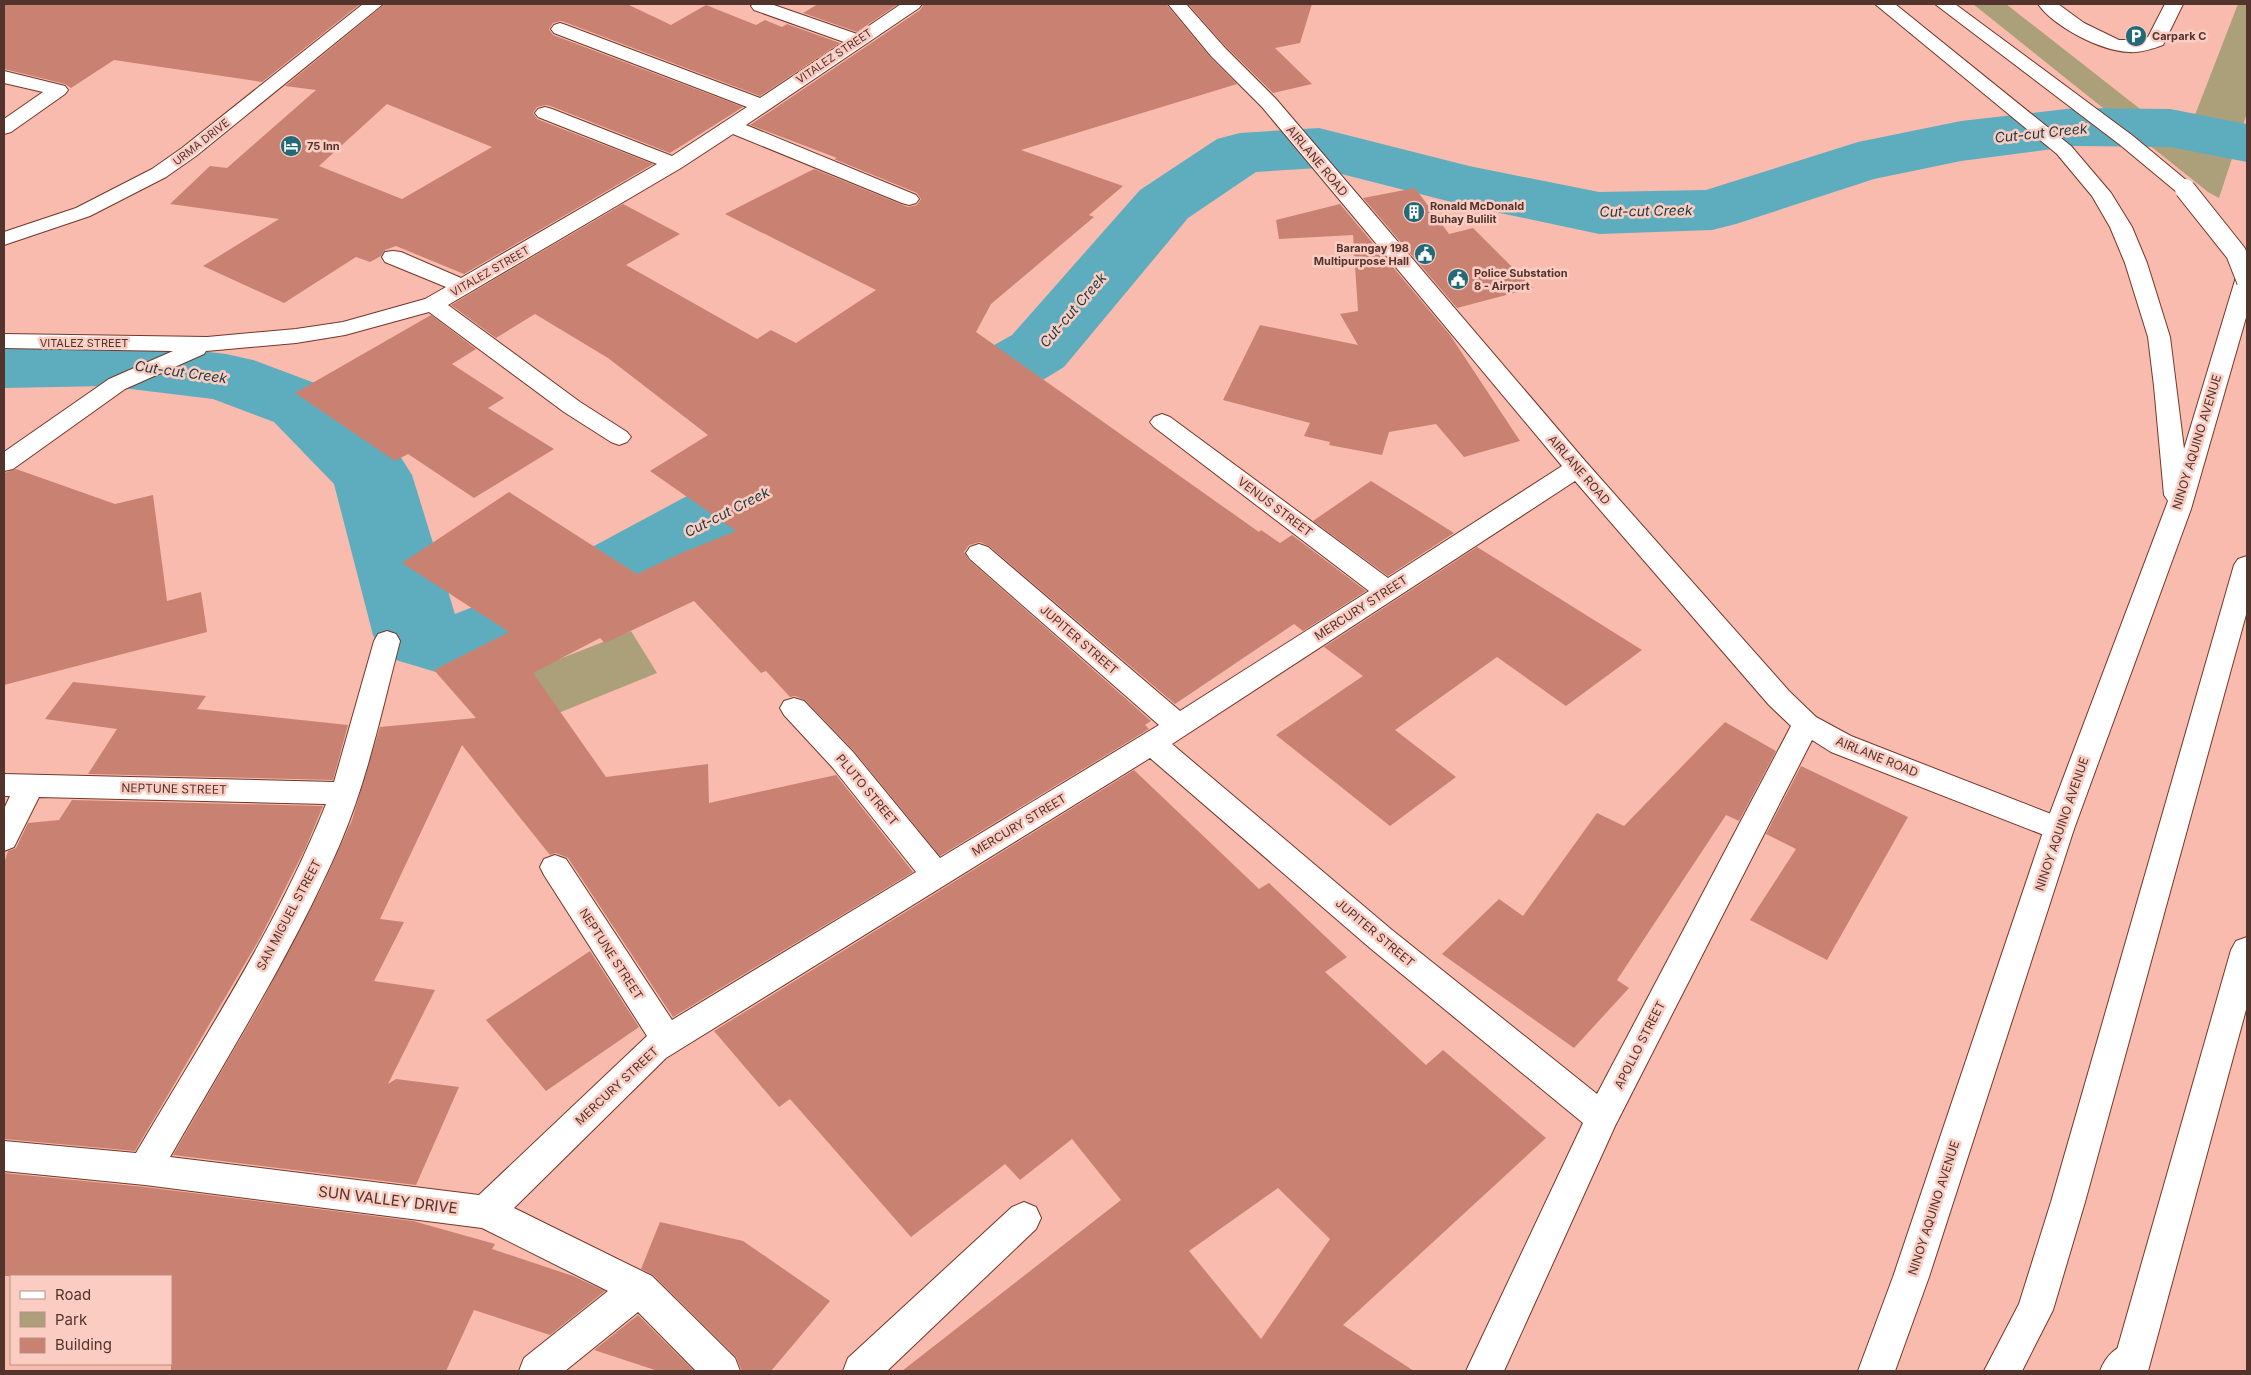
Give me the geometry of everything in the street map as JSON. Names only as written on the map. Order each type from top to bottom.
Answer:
[{"type":"main road","name":"URMA DRIVE","points":[[4,239],[83,212],[159,174],[374,4]]},
{"type":"main road","name":"VITALEZ STREET","points":[[4,341],[32,343],[206,344],[296,336],[345,328],[434,304],[674,164],[913,4]]},
{"type":"main road","name":"AIRLANE ROAD","points":[[1178,4],[1218,52],[1269,103],[1577,468],[1779,698],[1806,724],[1842,744],[2059,830]]},
{"type":"main road","points":[[1884,4],[2064,150],[2101,193],[2121,227],[2159,337],[2166,386],[2178,509]]},
{"type":"main road","points":[[1944,4],[2126,140],[2185,189],[2236,253],[2247,281]]},
{"type":"main road","points":[[2046,4],[2066,21],[2091,34],[2117,44],[2140,46],[2156,41],[2174,4]]},
{"type":"main road","points":[[760,6],[857,40]]},
{"type":"main road","points":[[560,29],[761,105]]},
{"type":"main road","points":[[4,77],[58,90],[4,128]]},
{"type":"main road","points":[[545,112],[674,164]]},
{"type":"main road","points":[[731,126],[909,198]]},
{"type":"main road","points":[[393,257],[463,287]]},
{"type":"main road","name":"NINOY AQUINO AVENUE","points":[[1877,1371],[1914,1268],[2059,830],[2178,509],[2247,277]]},
{"type":"main road","points":[[434,304],[572,407],[619,438]]},
{"type":"main road","points":[[5,461],[117,384],[206,344]]},
{"type":"main road","name":"VENUS STREET","points":[[1162,422],[1386,591]]},
{"type":"main road","name":"MERCURY STREET","points":[[486,1212],[654,1048],[1152,743],[1577,468]]},
{"type":"main road","name":"JUPITER STREET","points":[[979,554],[1179,726]]},
{"type":"main road","points":[[2002,1371],[2035,1310],[2068,1202],[2247,565]]},
{"type":"main road","name":"SAN MIGUEL STREET","points":[[144,1170],[278,939],[325,844],[345,793],[387,641]]},
{"type":"main road","name":"PLUTO STREET","points":[[794,708],[843,760],[936,875]]},
{"type":"main road","name":"APOLLO STREET","points":[[1485,1371],[1602,1118],[1806,724]]},
{"type":"main road","name":"JUPITER STREET","points":[[1152,743],[1381,939],[1602,1118]]},
{"type":"main road","points":[[4,839],[17,785]]},
{"type":"main road","name":"NEPTUNE STREET","points":[[17,785],[345,793]]},
{"type":"main road","name":"NEPTUNE STREET","points":[[555,867],[668,1041]]},
{"type":"main road","points":[[2126,1367],[2247,950]]},
{"type":"main road","name":"SUN VALLEY DRIVE","points":[[4,1156],[144,1170],[486,1212],[639,1288],[722,1371]]},
{"type":"main road","points":[[861,1371],[1024,1218]]},
{"type":"main road","points":[[537,1371],[639,1288]]},
{"type":"green space","points":[[1973,4],[2006,4],[2144,112],[2195,115],[2238,4],[2247,4],[2247,113],[2219,198],[2208,192]]},
{"type":"green space","points":[[631,631],[657,673],[502,736],[478,691]]},
{"type":"building","points":[[4,4],[360,4],[262,82],[114,60],[71,88],[65,84],[4,69]]},
{"type":"building","points":[[385,4],[627,4],[671,25],[706,5],[756,25],[765,20],[782,27],[787,24],[840,43],[760,96],[567,23],[561,21],[553,23],[549,29],[553,35],[743,107],[670,153],[553,107],[546,105],[537,107],[533,113],[537,119],[653,164],[464,274],[396,246],[385,250],[381,256],[370,262],[356,257],[284,303],[203,266],[279,219],[170,204],[210,166],[227,168],[316,90],[285,86]],"holes":[[[387,104],[492,147],[402,199],[319,166]]]},
{"type":"building","points":[[818,4],[898,4],[857,32],[803,13]]},
{"type":"building","points":[[924,4],[1166,4],[1210,57],[1237,84],[1021,150],[1123,186],[1089,215],[1094,217],[991,304],[976,332],[1259,532],[1261,530],[1280,543],[1292,535],[1366,591],[1303,631],[1294,624],[1175,704],[989,546],[980,542],[969,545],[964,552],[969,560],[1151,721],[1145,725],[1149,729],[940,856],[854,751],[805,700],[795,696],[790,697],[766,671],[761,673],[694,601],[605,643],[600,638],[533,673],[606,777],[708,764],[709,803],[836,775],[913,872],[673,1017],[568,858],[556,853],[550,855],[462,745],[380,919],[404,922],[374,981],[435,990],[388,1084],[396,1079],[459,1087],[416,1185],[173,1155],[261,1003],[323,885],[352,820],[380,727],[476,718],[434,670],[509,632],[402,563],[509,492],[637,574],[679,554],[736,531],[650,471],[708,435],[608,358],[535,314],[496,338],[451,305],[623,204],[680,234],[626,265],[757,339],[771,330],[796,343],[876,290],[725,214],[814,169],[908,207],[917,205],[921,199],[917,193],[834,159],[837,158],[750,125],[920,10]]},
{"type":"building","points":[[1188,4],[1312,4],[1300,43],[1275,48],[1312,84],[1273,93],[1226,47]]},
{"type":"building","points":[[1415,188],[1449,234],[1473,228],[1533,288],[1457,308],[1363,198]]},
{"type":"building","points":[[1340,204],[1450,335],[1520,441],[1464,457],[1436,424],[1389,432],[1382,455],[1329,445],[1330,442],[1304,436],[1310,423],[1223,400],[1260,325],[1358,345],[1340,314],[1358,311],[1353,235],[1279,239],[1276,220]]},
{"type":"building","points":[[431,315],[476,349],[452,364],[504,398],[488,408],[554,449],[474,498],[408,454],[395,461],[295,393]]},
{"type":"building","points":[[16,469],[115,504],[153,495],[167,601],[201,592],[207,632],[4,685],[4,473]]},
{"type":"building","points":[[1371,481],[1454,533],[1388,576],[1313,521]]},
{"type":"building","points":[[1477,547],[1642,650],[1566,706],[1497,657],[1395,730],[1456,777],[1390,826],[1276,735],[1363,676],[1324,647]]},
{"type":"building","points":[[73,682],[206,696],[197,709],[348,725],[333,780],[88,774],[117,729],[45,719]]},
{"type":"building","points":[[1725,722],[1776,751],[1739,821],[1726,815],[1617,980],[1629,988],[1574,1048],[1442,954],[1499,899],[1523,916],[1597,813],[1624,826]]},
{"type":"building","points":[[1801,766],[1908,817],[1827,960],[1750,920],[1796,849],[1766,834]]},
{"type":"building","points":[[1134,770],[1259,889],[1269,883],[1347,957],[1325,972],[1426,1065],[1443,1050],[1546,1138],[1343,1325],[1414,1371],[902,1371],[1121,1200],[1072,1139],[1020,1180],[1005,1164],[911,1237],[790,1099],[779,1107],[714,1031]],"holes":[[[1278,1188],[1330,1239],[1261,1339],[1189,1251]]]},
{"type":"building","points":[[72,800],[323,806],[305,849],[260,938],[135,1151],[4,1139],[4,864],[8,851],[16,848],[28,823],[59,820]]},
{"type":"building","points":[[590,951],[639,1027],[546,1091],[486,1020]]},
{"type":"building","points":[[4,1173],[145,1187],[413,1221],[495,1244],[492,1249],[573,1276],[605,1291],[550,1335],[474,1310],[446,1371],[171,1371],[172,1275],[4,1276]]},
{"type":"building","points":[[660,1222],[743,1241],[830,1301],[771,1371],[742,1371],[736,1357],[653,1275],[641,1269]]},
{"type":"building","points":[[638,1315],[694,1371],[658,1371],[594,1350]]},
{"type":"waterway","name":"Cut-cut Creek","points":[[4,365],[106,363],[226,377],[301,405],[372,475],[417,635],[459,647],[534,617],[729,508],[901,432],[1038,351],[1164,204],[1240,153],[1319,148],[1467,186],[1599,213],[1712,210],[1858,162],[1961,141],[2075,127],[2170,128],[2247,143]]},
{"type":"place","name":"Carpark C","points":[[2136,36]]},
{"type":"place","name":"75 Inn","points":[[291,146]]},
{"type":"place","name":"Ronald McDonald Buhay Bulilit","points":[[1414,212]]},
{"type":"place","name":"Barangay 198 Multipurpose Hall","points":[[1425,254]]},
{"type":"place","name":"Police Substation 8 - Airport","points":[[1458,279]]}]
